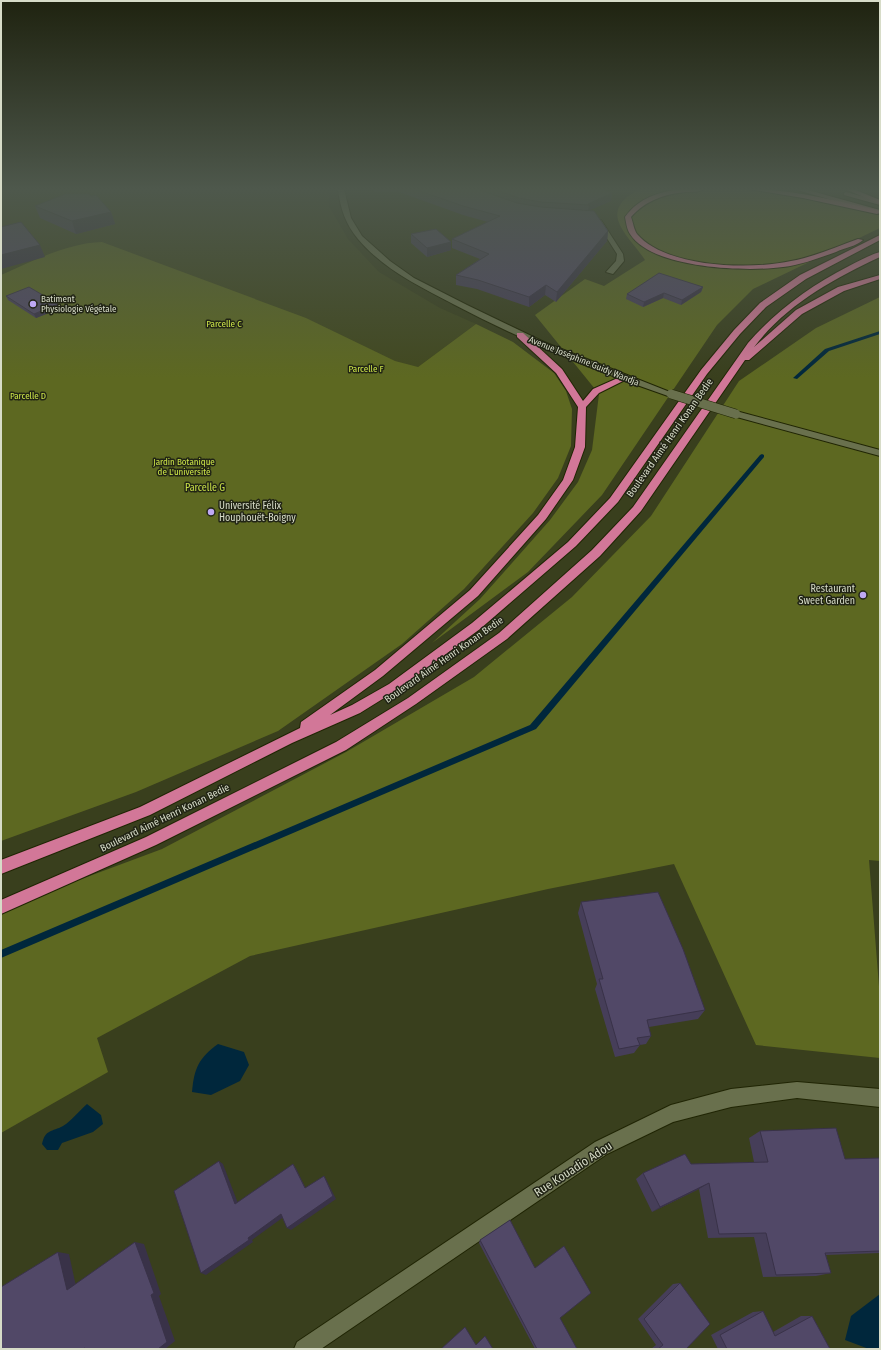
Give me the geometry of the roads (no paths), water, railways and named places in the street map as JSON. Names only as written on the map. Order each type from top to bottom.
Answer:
[{"type":"highway","points":[[660,252],[700,264],[739,269],[771,267],[795,263],[830,252]]},
{"type":"highway","name":"Boulevard Aimé Henri Konan Bedie","points":[[1,867],[145,810],[287,739],[356,710],[393,686],[476,626],[572,544],[614,500],[704,372],[759,309],[772,297],[803,277],[850,252]]},
{"type":"highway","name":"Boulevard Aimé Henri Konan Bedie","points":[[1,907],[151,841],[341,746],[412,701],[503,636],[596,553],[637,509],[739,364],[747,349],[759,335],[802,296],[833,277],[880,254]]},
{"type":"highway","points":[[739,364],[755,352],[799,312],[841,289],[880,277]]},
{"type":"highway","points":[[287,739],[379,672],[474,593],[542,517],[568,480],[580,447],[582,407],[559,371],[520,335]]},
{"type":"highway","points":[[582,407],[596,391],[623,379]]},
{"type":"street","name":"Avenue Joséphine Guidy Wandja","points":[[375,252],[392,267],[432,290],[520,335],[623,379],[736,414],[880,453]]},
{"type":"street","points":[[610,272],[620,261],[619,252]]},
{"type":"street","name":"Rue Kouadio Adou","points":[[304,1349],[602,1148],[671,1114],[731,1098],[797,1090],[880,1098]]},
{"type":"water","points":[[218,1044],[244,1052],[249,1065],[240,1081],[211,1095],[192,1092],[194,1076],[199,1064],[206,1054]]},
{"type":"water","points":[[87,1104],[101,1115],[103,1124],[93,1132],[62,1143],[58,1150],[47,1150],[42,1144],[47,1133],[66,1124]]},
{"type":"water","points":[[880,1294],[880,1348],[869,1349],[845,1340],[851,1316]]},
{"type":"waterway","points":[[795,378],[827,350],[880,332]]},
{"type":"waterway","points":[[1,954],[533,727],[762,456]]},
{"type":"place","name":"Batiment Physiologie Végétale","points":[[33,304]]},
{"type":"place","name":"Université Félix Houphouët-Boigny","points":[[211,512]]},
{"type":"place","name":"Restaurant Sweet Garden","points":[[863,595]]},
{"type":"park label","name":"Parcelle C","points":[[224,324]]},
{"type":"park label","name":"Parcelle F","points":[[366,369]]},
{"type":"park label","name":"Parcelle D","points":[[28,396]]},
{"type":"park label","name":"Jardin Botanique de L'université","points":[[184,468]]},
{"type":"park label","name":"Parcelle G","points":[[205,488]]}]
